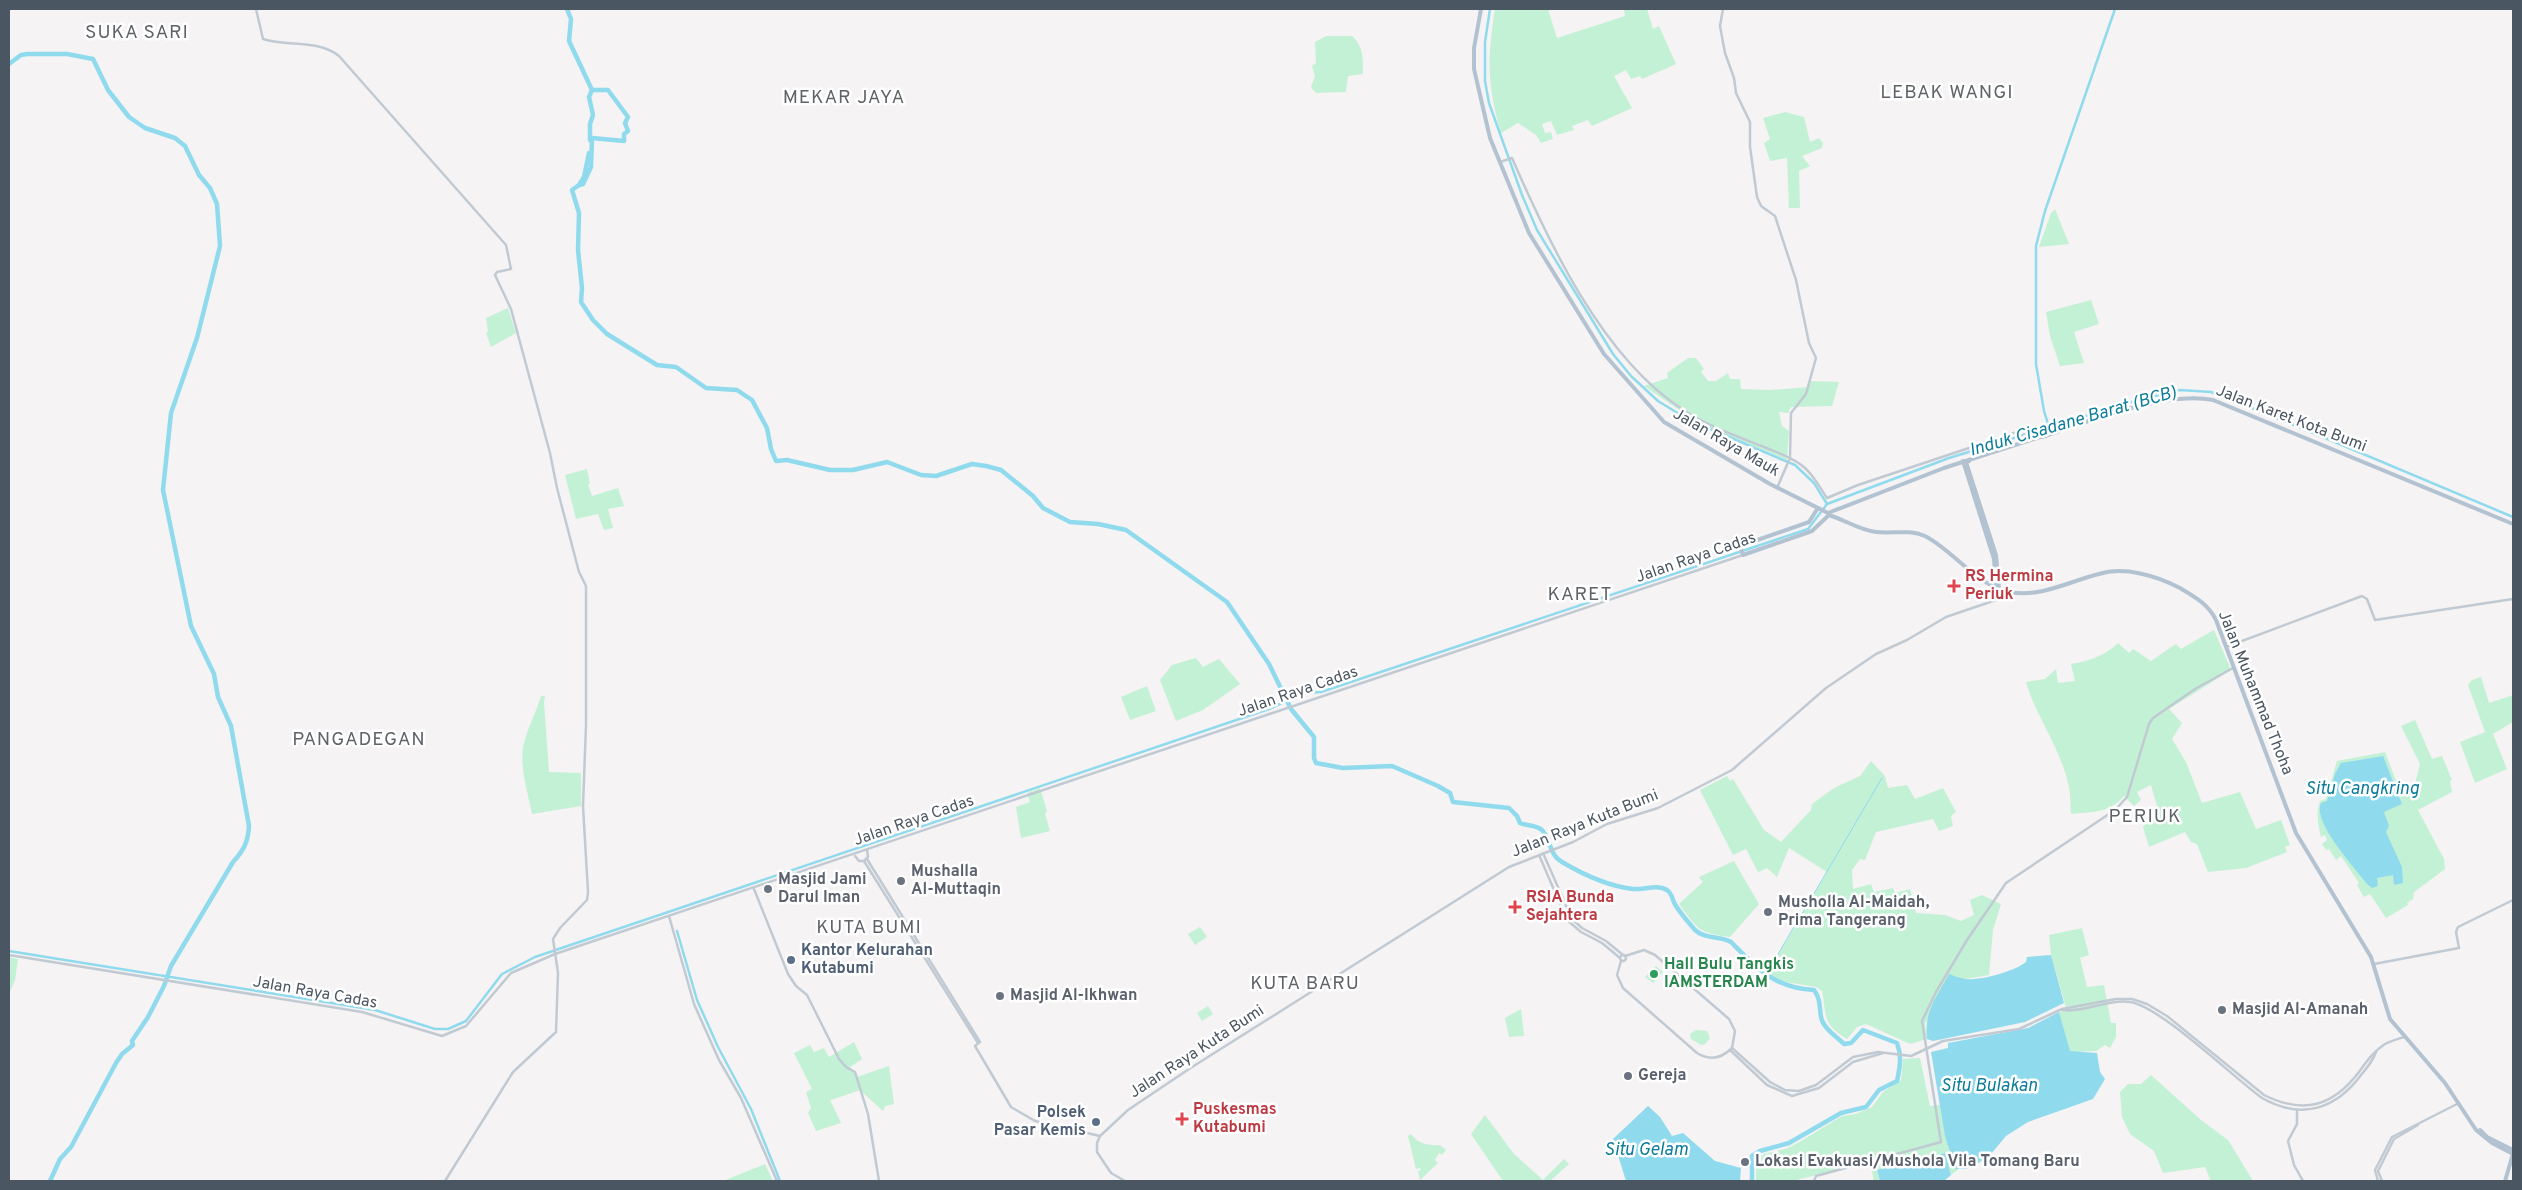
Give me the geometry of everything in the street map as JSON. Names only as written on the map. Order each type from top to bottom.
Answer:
[{"type":"main road","name":"Jalan Raya Mauk","points":[[1481,9],[1474,48],[1474,69],[1486,123],[1520,214],[1536,247],[1614,367],[1664,422],[1777,488],[1828,514]]},
{"type":"main road","name":"Jalan Karet Kota Bumi","points":[[1964,461],[2163,401],[2188,398],[2213,400],[2513,524]]},
{"type":"main road","points":[[1828,514],[1964,461],[2043,436]]},
{"type":"main road","points":[[1964,461],[1996,559],[1999,589]]},
{"type":"main road","name":"Jalan Raya Cadas","points":[[1819,508],[1810,522],[1740,547],[1742,554],[1812,531],[1828,514]]},
{"type":"main road","points":[[1828,514],[1854,526],[1876,532],[1918,533],[1938,545],[1999,589]]},
{"type":"main road","name":"Jalan Muhammad Thoha","points":[[1999,589],[2035,593],[2109,571],[2147,576],[2175,585],[2206,605],[2216,620],[2299,842],[2374,964],[2390,1019],[2445,1083],[2466,1115],[2487,1137],[2513,1153]]},
{"type":"main road","points":[[2506,1181],[2513,1153]]},
{"type":"street","points":[[256,9],[261,35],[265,40],[282,44],[326,47],[339,56],[506,244],[511,269],[497,272],[495,275],[511,309],[583,582],[586,725],[583,806],[587,900],[556,933],[553,948],[558,973],[556,1033],[513,1072],[445,1181]]},
{"type":"street","points":[[1723,9],[1720,26],[1725,53],[1734,78],[1736,93],[1750,122],[1750,147],[1757,196],[1764,208],[1775,216],[1792,264],[1808,343],[1816,358],[1806,394],[1791,413],[1789,459],[1777,488]]},
{"type":"street","points":[[1501,162],[1512,158],[1539,222],[1556,252],[1608,336],[1639,374],[1660,394],[1699,420],[1789,459],[1807,470],[1827,498],[1858,485],[1969,446],[2023,431],[2027,440]]},
{"type":"street","name":"Jalan Raya Cadas","points":[[9,955],[362,1012],[442,1036],[466,1026],[511,973],[555,953],[854,855],[1742,554]]},
{"type":"street","name":"Jalan Raya Kuta Bumi","points":[[1100,1136],[1138,1103],[1312,990],[1509,867],[1557,848],[1607,824],[1658,808],[1732,770],[1826,688],[1876,654],[1907,640],[1946,617],[1996,600],[1999,589]]},
{"type":"street","points":[[2226,647],[2362,596],[2367,599],[2375,620],[2513,599]]},
{"type":"street","points":[[1814,1181],[1816,1176],[1939,1143],[1942,1140],[1922,1021],[1967,940],[2004,885],[2116,810],[2127,797],[2149,724],[2153,718],[2195,689],[2233,668]]},
{"type":"street","points":[[867,850],[866,860],[979,1042],[975,1046],[1011,1107],[1035,1120],[1100,1136],[1097,1143],[1097,1152],[1111,1172],[1125,1181]]},
{"type":"street","points":[[1544,853],[1545,865]]},
{"type":"street","points":[[854,855],[859,861],[866,860]]},
{"type":"street","points":[[1539,855],[1568,920],[1580,932],[1602,943],[1622,957]]},
{"type":"street","points":[[754,888],[792,982],[807,995],[846,1068],[855,1072],[868,1114],[879,1181]]},
{"type":"street","points":[[2374,964],[2459,948],[2456,932],[2458,927],[2513,900]]},
{"type":"street","points":[[669,916],[694,1004],[719,1060],[741,1098],[777,1181]]},
{"type":"street","points":[[1644,950],[1655,955],[1729,1020],[1735,1031],[1731,1049],[1715,1058],[1702,1056],[1697,1053],[1623,988],[1617,975],[1622,957],[1644,950]]},
{"type":"street","points":[[2132,1001],[2165,1020],[2260,1097],[2273,1104],[2297,1110],[2325,1105],[2343,1096],[2359,1078],[2376,1052]]},
{"type":"street","points":[[1731,1049],[1767,1085],[1792,1096],[1819,1088],[1853,1062],[1883,1053],[1918,1054],[1943,1041],[2019,1029],[2060,1010],[2109,1002],[2132,1001],[2147,1004],[2167,1016],[2264,1095],[2276,1101],[2297,1106],[2318,1104],[2335,1096],[2345,1089],[2371,1055],[2387,1043],[2404,1037]]},
{"type":"street","points":[[2382,1181],[2378,1171],[2394,1139],[2459,1103]]},
{"type":"street","points":[[2297,1106],[2297,1124],[2288,1141],[2294,1165],[2303,1181]]},
{"type":"street","points":[[2378,1181],[2375,1170],[2390,1138],[2418,1125]]},
{"type":"green space","points":[[1495,9],[1548,9],[1557,38],[1625,16],[1624,9],[1647,9],[1653,29],[1659,26],[1676,64],[1642,79],[1640,76],[1631,79],[1626,70],[1614,76],[1632,108],[1592,126],[1588,120],[1572,126],[1574,130],[1557,135],[1551,121],[1542,124],[1545,133],[1551,132],[1553,139],[1541,143],[1536,135],[1518,123],[1501,133],[1493,100],[1490,71]]},
{"type":"green space","points":[[1326,36],[1352,36],[1361,49],[1363,74],[1348,76],[1346,92],[1316,93],[1311,87],[1315,76],[1312,66],[1316,63],[1315,42]]},
{"type":"green space","points":[[1785,112],[1804,117],[1810,142],[1819,138],[1823,143],[1822,148],[1802,156],[1810,166],[1799,171],[1800,208],[1789,208],[1787,158],[1770,161],[1764,143],[1770,139],[1763,118]]},
{"type":"green space","points":[[2055,209],[2069,244],[2039,247],[2051,213]]},
{"type":"green space","points":[[2091,300],[2099,324],[2074,332],[2084,363],[2060,366],[2050,336],[2046,312]]},
{"type":"green space","points":[[508,308],[516,333],[491,347],[486,333],[488,332],[486,318]]},
{"type":"green space","points":[[1688,358],[1696,358],[1704,369],[1701,372],[1708,381],[1716,381],[1728,373],[1730,379],[1740,379],[1741,389],[1770,390],[1809,387],[1810,381],[1839,382],[1832,406],[1791,407],[1788,413],[1779,412],[1782,426],[1789,431],[1787,460],[1700,424],[1644,386],[1668,378],[1667,373]]},
{"type":"green space","points":[[587,469],[590,484],[588,484],[592,496],[618,488],[624,506],[608,509],[613,528],[604,530],[598,514],[576,519],[565,475]]},
{"type":"green space","points":[[2214,630],[2231,670],[2169,709],[2182,723],[2172,739],[2186,762],[2202,803],[2240,792],[2256,829],[2281,820],[2290,845],[2285,847],[2287,852],[2246,868],[2208,872],[2197,844],[2191,842],[2185,832],[2149,847],[2143,827],[2148,818],[2159,813],[2151,785],[2137,792],[2141,800],[2134,806],[2124,796],[2119,802],[2107,809],[2071,814],[2070,791],[2064,770],[2026,682],[2045,679],[2056,669],[2058,683],[2075,681],[2071,664],[2096,657],[2118,643],[2129,653],[2133,649],[2151,661],[2176,644],[2181,649]]},
{"type":"green space","points":[[1196,658],[1203,667],[1219,659],[1240,684],[1203,710],[1176,721],[1160,680],[1172,665]]},
{"type":"green space","points":[[2481,677],[2489,703],[2513,695],[2513,722],[2493,734],[2507,769],[2475,783],[2460,742],[2485,732],[2468,685],[2472,680]]},
{"type":"green space","points":[[1147,686],[1156,711],[1130,720],[1121,697]]},
{"type":"green space","points":[[541,696],[545,696],[549,772],[581,773],[581,806],[532,814],[523,773],[522,756],[526,735]]},
{"type":"green space","points":[[2415,720],[2432,759],[2442,756],[2452,780],[2450,781],[2452,792],[2418,810],[2444,859],[2445,869],[2414,892],[2413,899],[2407,903],[2408,905],[2386,918],[2370,894],[2364,897],[2357,885],[2359,883],[2341,856],[2336,860],[2329,849],[2326,850],[2322,844],[2327,840],[2325,835],[2321,837],[2318,824],[2318,810],[2320,801],[2326,799],[2337,761],[2385,752],[2400,791],[2415,784],[2420,764],[2401,726]]},
{"type":"green space","points":[[1871,761],[1885,776],[1888,788],[1907,785],[1915,799],[1943,788],[1956,812],[1951,816],[1953,826],[1939,831],[1933,819],[1876,832],[1865,860],[1860,859],[1852,870],[1853,889],[1871,884],[1874,892],[1893,888],[1895,893],[1910,889],[1916,913],[1945,915],[1961,921],[1974,915],[1970,900],[1982,895],[2001,904],[1993,930],[1989,975],[1966,979],[1925,1023],[1927,1039],[1910,1044],[1866,1024],[1857,1027],[1847,1039],[1829,1024],[1822,991],[1816,987],[1786,982],[1766,975],[1827,872],[1789,848],[1777,877],[1767,868],[1758,872],[1746,849],[1733,855],[1700,790],[1727,776],[1730,781],[1733,779],[1764,830],[1781,842],[1811,810],[1812,804],[1834,788],[1860,776]]},
{"type":"green space","points":[[1040,788],[1047,811],[1045,814],[1050,831],[1021,838],[1016,807],[1030,802],[1027,793]]},
{"type":"green space","points":[[1734,861],[1759,904],[1730,937],[1711,934],[1695,924],[1679,904],[1703,882],[1699,877]]},
{"type":"green space","points":[[1200,927],[1207,937],[1195,945],[1188,934]]},
{"type":"green space","points":[[2082,928],[2089,955],[2080,958],[2087,987],[2104,985],[2111,1023],[2116,1023],[2116,1037],[2110,1048],[2105,1045],[2096,1051],[2072,1052],[2069,1050],[2059,1012],[2067,1011],[2051,955],[2049,935]]},
{"type":"green space","points":[[9,957],[18,959],[15,980],[9,994]]},
{"type":"green space","name":"Hall Bulu Tangkis IAMSTERDAM","points":[[1656,966],[1663,972],[1653,983],[1645,977]]},
{"type":"green space","points":[[1208,1006],[1213,1014],[1202,1021],[1197,1013]]},
{"type":"green space","points":[[1521,1009],[1524,1036],[1509,1037],[1505,1018]]},
{"type":"green space","points":[[1696,1030],[1707,1031],[1710,1038],[1705,1044],[1701,1045],[1691,1039],[1690,1034]]},
{"type":"green space","points":[[854,1042],[862,1059],[850,1067],[857,1077],[889,1066],[894,1104],[885,1106],[883,1111],[860,1090],[830,1100],[841,1123],[816,1131],[808,1113],[811,1108],[806,1092],[812,1089],[794,1053],[810,1045],[814,1052],[824,1048],[829,1057]]},
{"type":"green space","points":[[1920,1058],[1930,1106],[1940,1105],[1952,1164],[1958,1170],[1951,1175],[1945,1153],[1877,1170],[1880,1181],[1874,1181],[1870,1162],[1792,1181],[1756,1181],[1756,1160],[1764,1154],[1788,1148],[1842,1116],[1856,1114],[1872,1107],[1883,1092],[1901,1080],[1903,1059]]},
{"type":"green space","points":[[2151,1075],[2201,1120],[2228,1140],[2253,1181],[2211,1181],[2205,1167],[2163,1173],[2154,1151],[2130,1134],[2122,1117],[2120,1092],[2128,1084],[2141,1084]]},
{"type":"green space","points":[[1485,1115],[1514,1154],[1543,1180],[1564,1159],[1569,1164],[1550,1181],[1503,1181],[1471,1134]]},
{"type":"green space","points":[[1411,1134],[1420,1142],[1440,1145],[1446,1150],[1442,1155],[1439,1153],[1435,1160],[1438,1163],[1420,1180],[1418,1171],[1421,1170],[1420,1168],[1416,1169],[1408,1136]]},
{"type":"green space","points":[[765,1164],[773,1181],[723,1181]]},
{"type":"water","name":"Situ Cangkring","points":[[2383,756],[2402,804],[2384,812],[2389,826],[2386,832],[2402,867],[2403,883],[2394,885],[2393,875],[2377,878],[2378,886],[2372,888],[2336,845],[2328,833],[2320,811],[2321,803],[2327,801],[2335,774],[2341,763]]},
{"type":"water","points":[[2051,955],[2064,1003],[2025,1022],[1933,1041],[1927,1039],[1929,1012],[1949,974],[1965,979],[1988,977],[2021,965],[2026,962],[2027,957]]},
{"type":"water","name":"Situ Bulakan","points":[[2059,1012],[2070,1051],[2097,1053],[2100,1072],[2105,1079],[2093,1099],[2028,1122],[2006,1136],[1991,1154],[1977,1164],[1966,1169],[1955,1169],[1945,1136],[1931,1052],[1948,1048],[1948,1043],[2028,1028]]},
{"type":"water","name":"Situ Gelam","points":[[1648,1106],[1660,1117],[1672,1136],[1683,1133],[1715,1161],[1741,1168],[1740,1181],[1626,1181],[1613,1139]]},
{"type":"water","points":[[1945,1153],[1951,1175],[1944,1181],[1880,1181],[1877,1170]]},
{"type":"waterway","points":[[567,9],[571,19],[569,41],[592,90],[608,90],[628,117],[625,123],[628,131],[624,134],[624,141],[592,138],[591,167],[583,184],[572,190],[579,213],[578,250],[582,288],[581,302],[593,320],[607,334],[657,365],[676,367],[706,388],[737,390],[752,400],[767,428],[771,449],[776,461],[787,460],[830,470],[853,470],[887,462],[921,475],[936,476],[972,464],[986,466],[1001,470],[1033,496],[1043,508],[1070,522],[1098,524],[1126,530],[1227,602],[1269,664],[1291,709],[1314,737],[1314,758],[1316,763],[1343,768],[1392,766],[1450,793],[1453,802],[1509,808],[1517,816],[1520,823],[1542,830],[1552,851],[1562,862],[1605,883],[1633,889],[1655,887],[1667,890],[1680,912],[1699,933],[1731,942],[1758,968],[1777,981],[1814,990],[1819,1000],[1824,1025],[1844,1044],[1851,1043],[1863,1030],[1897,1043],[1900,1052],[1897,1081],[1879,1090],[1866,1107],[1841,1113],[1789,1143],[1760,1151],[1752,1156],[1752,1181]]},
{"type":"waterway","points":[[1490,9],[1485,42],[1485,81],[1489,103],[1522,195],[1537,230],[1613,354],[1631,376],[1658,401],[1689,420],[1795,465],[1814,483],[1827,504]]},
{"type":"waterway","points":[[2049,427],[2044,411],[2036,364],[2036,246],[2045,211],[2115,9]]},
{"type":"waterway","points":[[9,64],[21,55],[27,54],[67,54],[93,59],[108,90],[129,117],[145,128],[175,138],[185,146],[199,175],[210,188],[217,204],[220,246],[197,338],[171,413],[163,490],[191,626],[214,674],[218,697],[231,726],[249,826],[248,837],[243,850],[233,862],[171,966],[164,986],[148,1017],[132,1041],[133,1045],[122,1054],[116,1063],[71,1147],[60,1159],[50,1181]]},
{"type":"waterway","points":[[590,140],[590,124],[593,115],[589,97],[592,90]]},
{"type":"waterway","points":[[579,185],[584,177],[589,153]]},
{"type":"waterway","name":"Induk Cisadane Barat (BCB)","points":[[1827,504],[1949,458],[2138,400],[2180,390],[2211,392],[2513,517]]},
{"type":"waterway","points":[[9,951],[375,1010],[435,1029],[448,1029],[466,1021],[502,974],[535,957],[1269,709],[1303,693],[1321,692],[1808,529],[1827,504]]},
{"type":"waterway","points":[[1802,914],[1882,778]]},
{"type":"waterway","points":[[1766,975],[1799,918]]},
{"type":"waterway","points":[[677,931],[697,1000],[718,1047],[751,1109],[780,1181]]},
{"type":"place","name":"RS Hermina Periuk","points":[[1954,586]]},
{"type":"place","name":"Mushalla Al-Muttaqin","points":[[901,881]]},
{"type":"place","name":"Masjid Jami Darul Iman","points":[[768,889]]},
{"type":"place","name":"RSIA Bunda Sejahtera","points":[[1515,907]]},
{"type":"place","name":"Musholla Al-Maidah, Prima Tangerang","points":[[1768,912]]},
{"type":"place","name":"Kantor Kelurahan Kutabumi","points":[[791,960]]},
{"type":"place","name":"Hall Bulu Tangkis IAMSTERDAM","points":[[1654,974]]},
{"type":"place","name":"Masjid Al-Ikhwan","points":[[1000,996]]},
{"type":"place","name":"Masjid Al-Amanah","points":[[2222,1010]]},
{"type":"place","name":"Gereja","points":[[1628,1076]]},
{"type":"place","name":"Puskesmas Kutabumi","points":[[1182,1119]]},
{"type":"place","name":"Polsek Pasar Kemis","points":[[1096,1122]]},
{"type":"place","name":"Lokasi Evakuasi/Mushola Vila Tomang Baru","points":[[1745,1162]]},
{"type":"district","name":"SUKA SARI","points":[[137,33]]},
{"type":"district","name":"LEBAK WANGI","points":[[1947,93]]},
{"type":"district","name":"MEKAR JAYA","points":[[844,98]]},
{"type":"district","name":"KARET","points":[[1580,595]]},
{"type":"district","name":"PANGADEGAN","points":[[359,740]]},
{"type":"district","name":"PERIUK","points":[[2145,817]]},
{"type":"district","name":"KUTA BUMI","points":[[869,928]]},
{"type":"district","name":"KUTA BARU","points":[[1305,984]]}]
